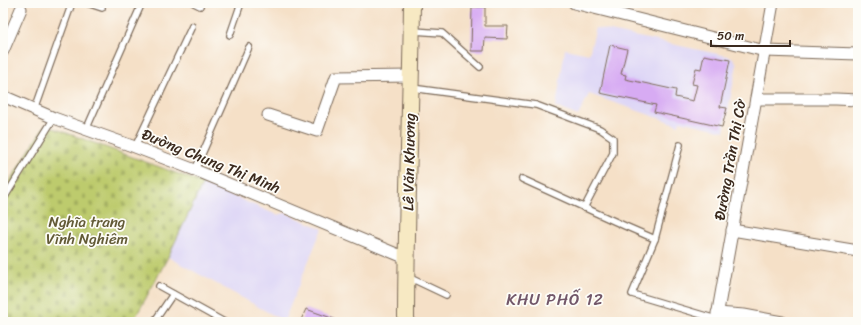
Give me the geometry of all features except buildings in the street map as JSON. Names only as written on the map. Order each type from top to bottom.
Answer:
[{"type":"main road","name":"Lê Văn Khương","points":[[406,322],[406,258],[412,3]]},
{"type":"street","points":[[574,3],[765,50],[858,54]]},
{"type":"street","name":"Đường Trần Thị Cờ","points":[[716,318],[773,3]]},
{"type":"street","points":[[3,50],[21,10]]},
{"type":"street","points":[[268,115],[317,131],[336,77],[411,82]]},
{"type":"street","name":"Đường Chung Thị Minh","points":[[3,96],[54,118],[195,170],[406,258]]},
{"type":"street","points":[[756,99],[858,100]]},
{"type":"street","points":[[732,230],[858,251]]},
{"type":"street","points":[[716,318],[744,315],[782,322]]},
{"type":"lane","points":[[34,110],[72,3]]},
{"type":"lane","points":[[87,3],[102,8]]},
{"type":"lane","points":[[86,130],[142,3]]},
{"type":"lane","points":[[230,35],[241,3]]},
{"type":"lane","points":[[135,147],[192,26]]},
{"type":"lane","points":[[411,31],[442,33],[480,67]]},
{"type":"lane","points":[[195,170],[249,47]]},
{"type":"lane","points":[[411,82],[536,106],[600,130],[613,138],[613,153],[584,208]]},
{"type":"lane","points":[[3,200],[54,118]]},
{"type":"lane","points":[[680,145],[655,239],[632,294],[716,318]]},
{"type":"lane","points":[[522,179],[655,239]]},
{"type":"lane","points":[[406,276],[446,295]]},
{"type":"lane","points":[[159,286],[224,322]]},
{"type":"lane","points":[[154,322],[172,294]]},
{"type":"shaded area","points":[[596,28],[732,57],[737,64],[724,131],[680,121],[679,125],[589,94],[578,116],[556,107],[565,49],[589,54]]},
{"type":"shaded area","points":[[203,183],[277,215],[286,213],[323,229],[320,233],[284,321],[168,257]]},
{"type":"green space","name":"Nghĩa trang Vĩnh Nghiêm","points":[[45,125],[203,183],[168,257],[133,322],[3,322],[3,192]]},
{"type":"district","name":"KHU PHỐ 12","points":[[555,299]]}]
